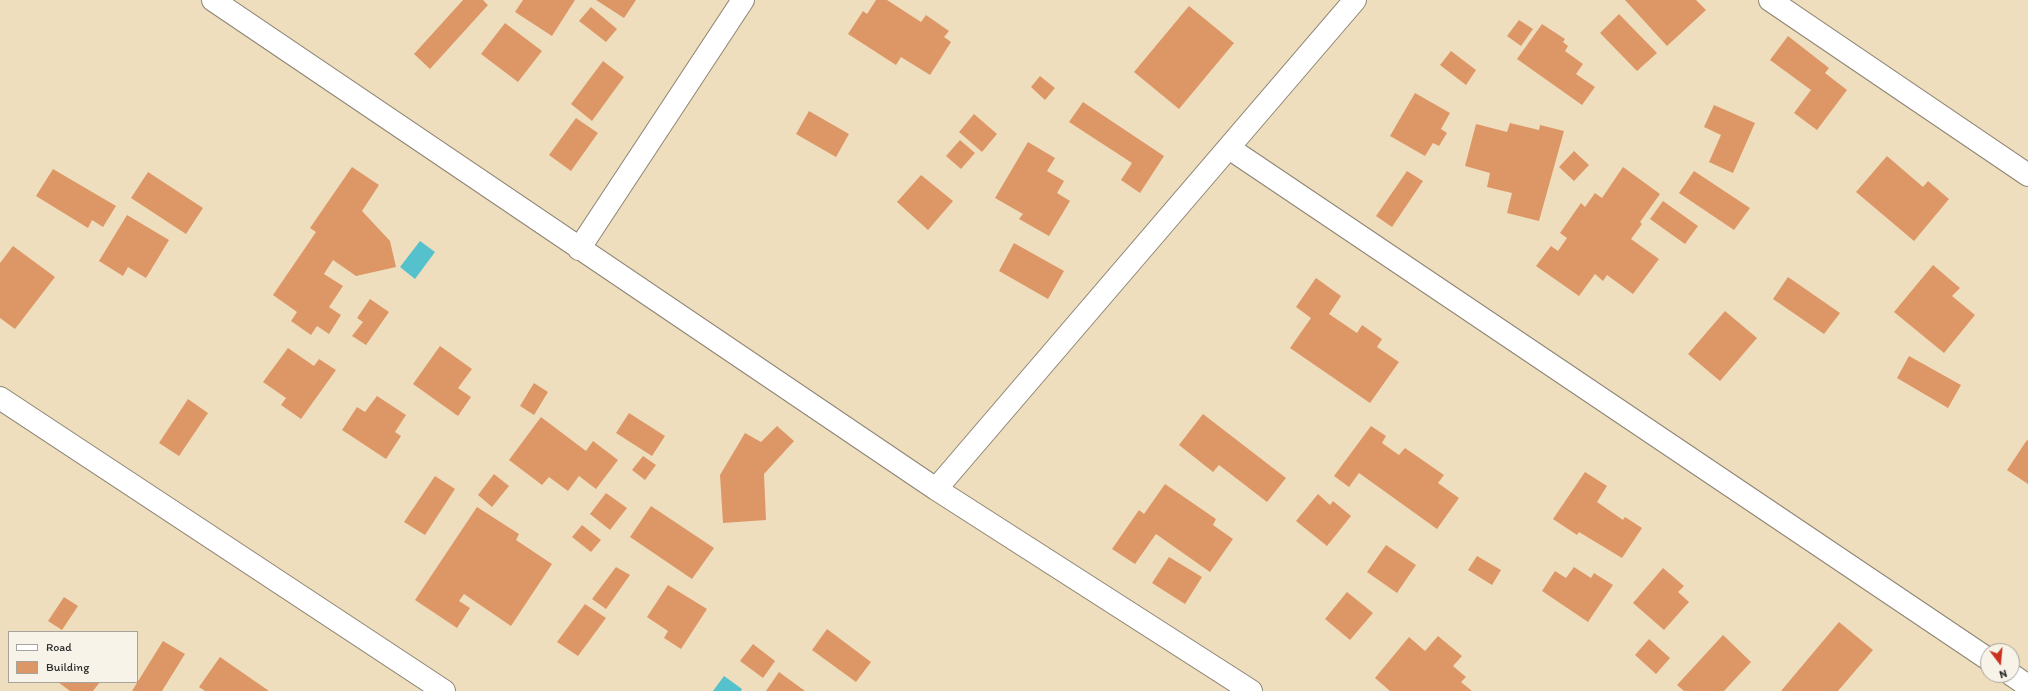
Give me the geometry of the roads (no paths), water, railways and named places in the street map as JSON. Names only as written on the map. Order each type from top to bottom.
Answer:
[{"type":"street","points":[[214,0],[579,249],[936,489],[1251,691]]},
{"type":"street","points":[[579,249],[743,0]]},
{"type":"street","points":[[936,489],[1355,0]]},
{"type":"street","points":[[1770,0],[2028,175]]},
{"type":"street","points":[[1229,148],[1980,654]]},
{"type":"street","points":[[0,398],[444,691]]},
{"type":"water","points":[[420,241],[435,252],[415,279],[400,267]]},
{"type":"water","points":[[724,676],[742,689],[741,691],[713,691]]}]
